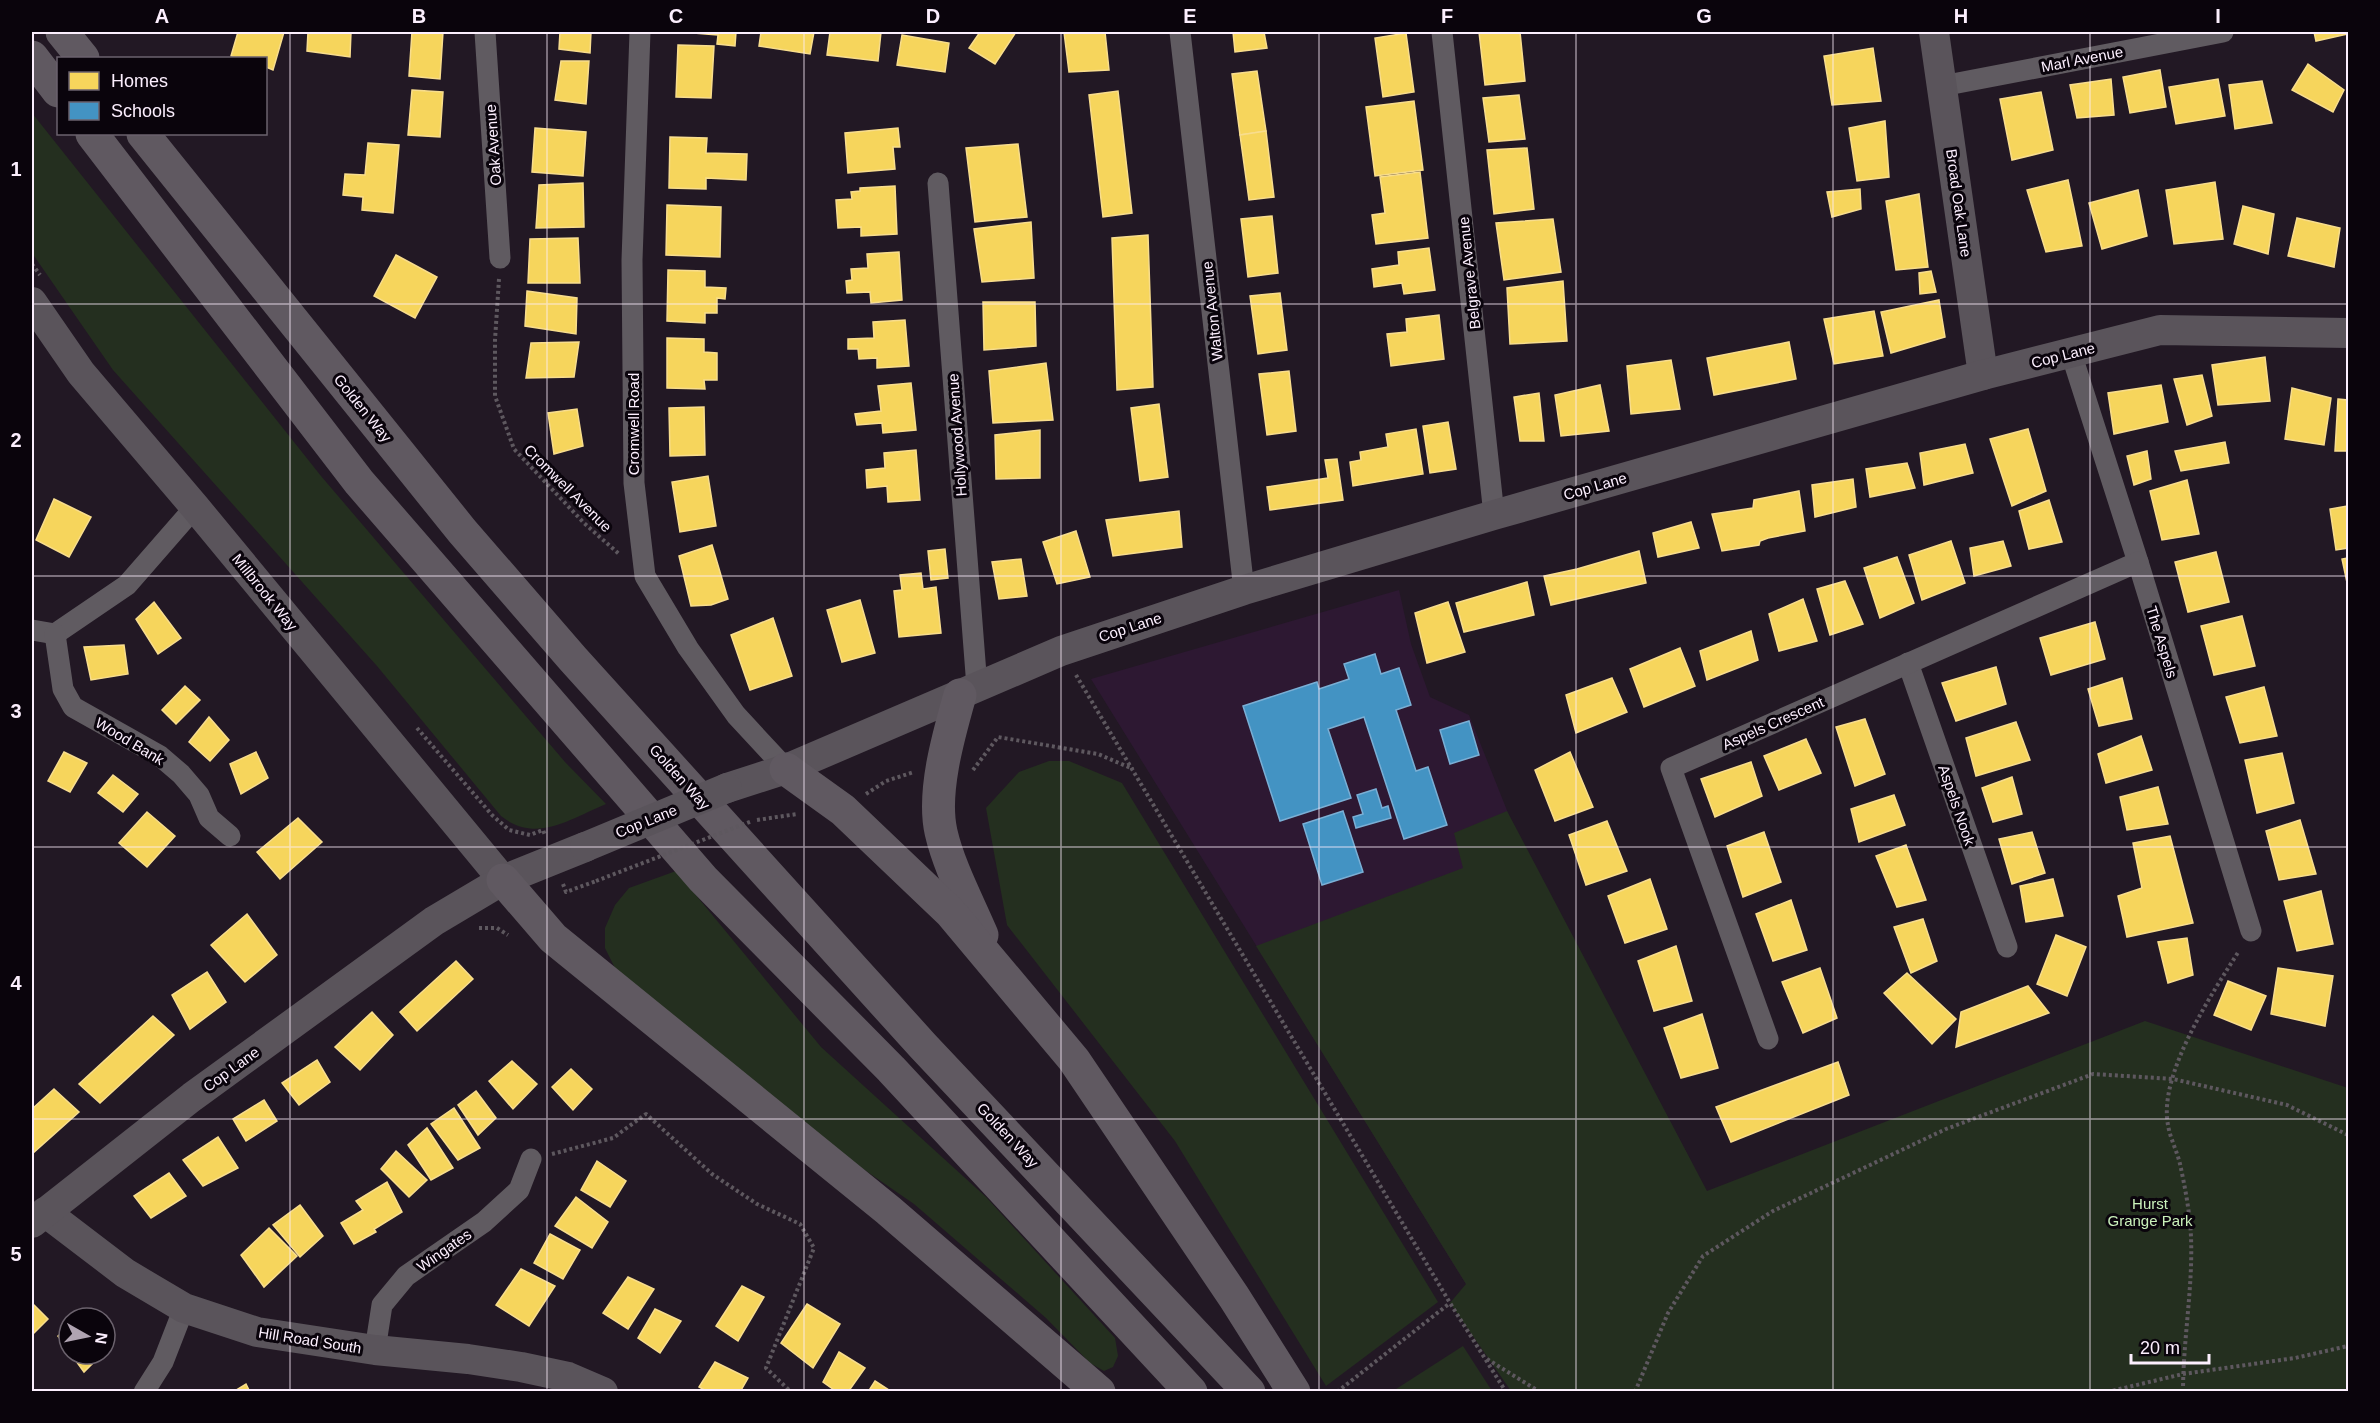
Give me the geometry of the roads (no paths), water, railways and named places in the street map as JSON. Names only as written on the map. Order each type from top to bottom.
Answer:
[{"type":"highway","points":[[62,32],[82,57]]},
{"type":"highway","points":[[32,57],[57,90]]},
{"type":"highway","points":[[93,135],[359,482],[703,879],[891,1069],[1191,1392]]},
{"type":"highway","name":"Golden Way","points":[[144,135],[462,531],[573,659],[923,1046],[1249,1392]]},
{"type":"highway","points":[[968,691],[946,744],[939,797],[941,831],[959,882],[996,967]]},
{"type":"highway","points":[[786,769],[843,810],[950,912],[1074,1060],[1234,1297],[1294,1392]]},
{"type":"highway","points":[[502,880],[553,938],[888,1210],[1099,1392]]},
{"type":"street","name":"Oak Avenue","points":[[485,32],[500,258]]},
{"type":"street","name":"Cromwell Road","points":[[640,32],[632,318],[634,483],[645,576],[688,648],[736,715],[786,769]]},
{"type":"street","name":"Walton Avenue","points":[[1180,32],[1244,590]]},
{"type":"street","name":"Belgrave Avenue","points":[[1442,32],[1494,515]]},
{"type":"street","name":"Broad Oak Lane","points":[[1934,32],[1983,375]]},
{"type":"street","name":"Marl Avenue","points":[[1942,86],[2223,32]]},
{"type":"street","name":"Hollywood Avenue","points":[[938,183],[968,691]]},
{"type":"street","name":"Millbrook Way","points":[[32,302],[81,374],[195,507],[502,880]]},
{"type":"street","name":"Cop Lane","points":[[36,1211],[434,921],[502,880],[728,788],[786,769],[1061,651],[1244,590],[1494,515],[1983,375],[2160,330],[2349,333]]},
{"type":"street","name":"The Aspels","points":[[2071,353],[2138,562],[2250,932]]},
{"type":"street","points":[[32,630],[55,634],[127,585],[195,507]]},
{"type":"street","name":"Aspels Crescent","points":[[1768,1039],[1671,768],[2138,562]]},
{"type":"street","name":"Wood Bank","points":[[55,634],[63,689],[73,706],[160,756],[181,774],[199,795],[209,819],[230,836]]},
{"type":"street","name":"Aspels Nook","points":[[1908,663],[2007,947]]},
{"type":"street","name":"Wingates","points":[[375,1350],[382,1305],[406,1276],[484,1222],[519,1190],[531,1159]]},
{"type":"street","name":"Hill Road South","points":[[36,1211],[125,1273],[184,1308],[257,1332],[375,1350],[468,1359],[603,1392]]},
{"type":"street","points":[[144,1392],[163,1362],[184,1308]]},
{"type":"park label","name":"Hurst Grange Park","points":[[2150,1212]]}]
